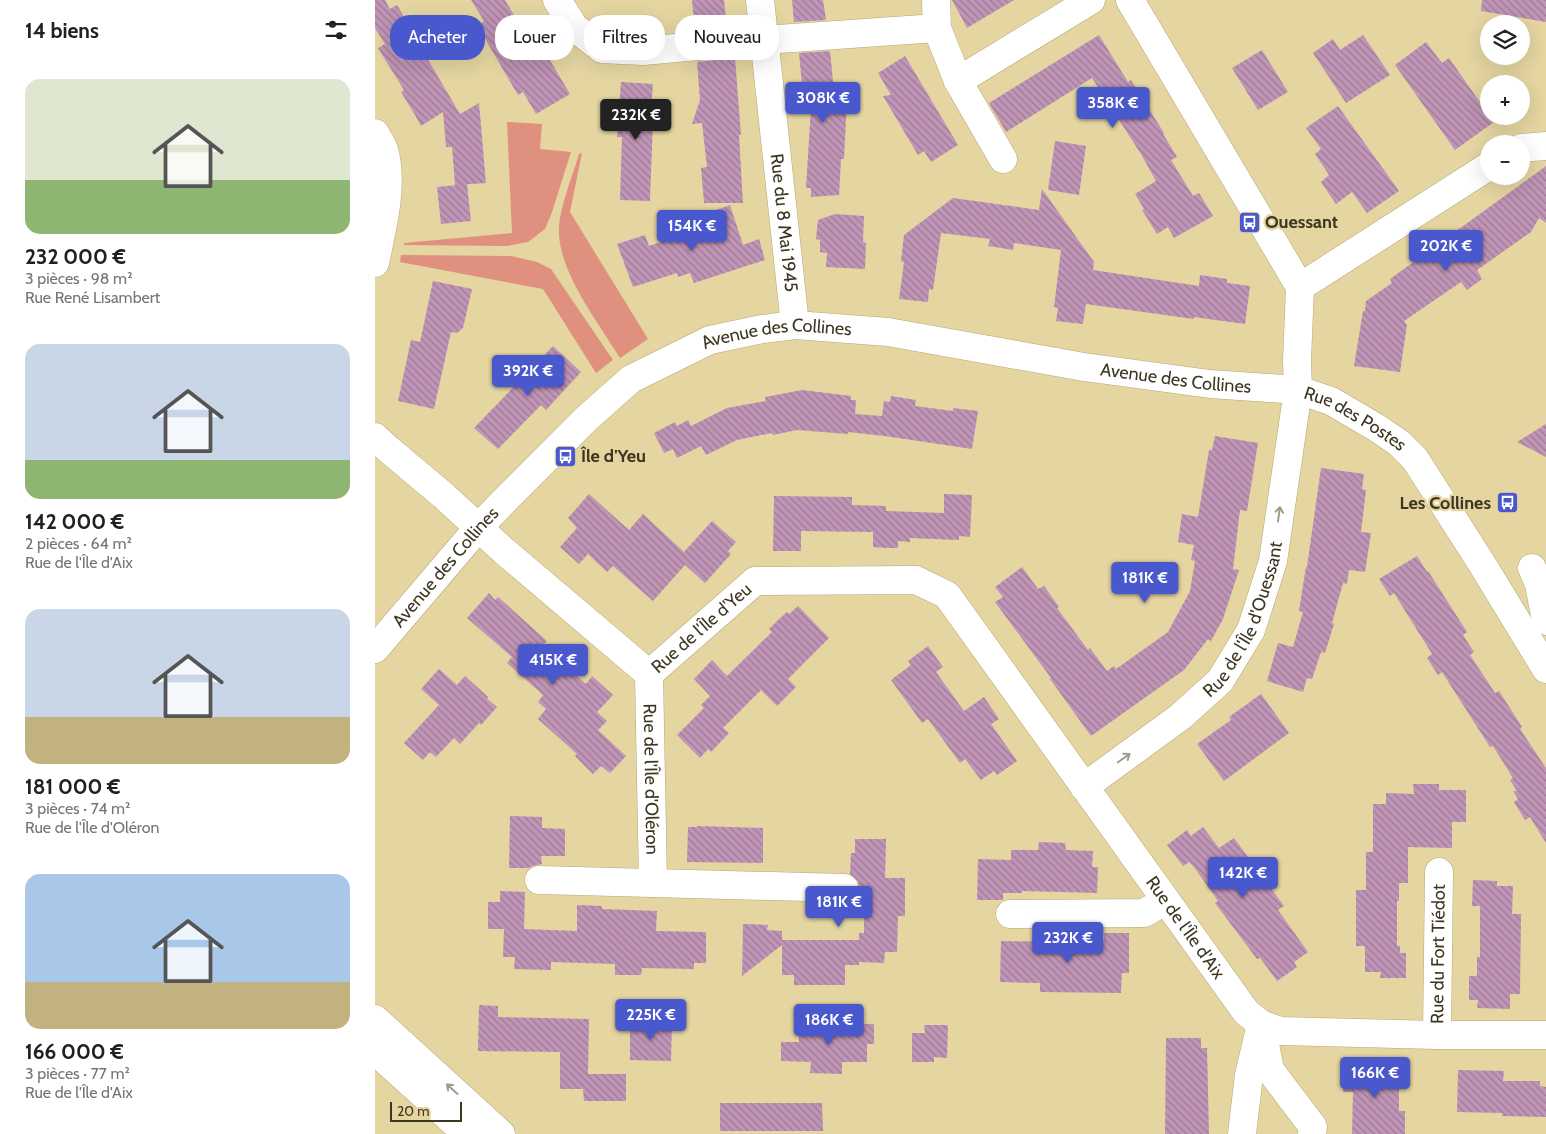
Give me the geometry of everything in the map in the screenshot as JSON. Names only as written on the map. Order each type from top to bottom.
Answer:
[{"type":"street","points":[[557,0],[574,27],[603,49],[643,51],[675,48]]},
{"type":"street","name":"Rue du 8 Mai 1945","points":[[760,0],[761,15]]},
{"type":"street","points":[[935,0],[937,28],[958,81],[1003,159]]},
{"type":"street","points":[[958,81],[1091,0]]},
{"type":"street","points":[[1130,0],[1300,287],[1480,172]]},
{"type":"street","points":[[779,39],[937,28]]},
{"type":"street","name":"Rue du 8 Mai 1945","points":[[765,60],[795,325]]},
{"type":"street","points":[[375,132],[384,148],[388,181],[375,263]]},
{"type":"street","points":[[1530,147],[1546,146]]},
{"type":"street","name":"Rue des Postes","points":[[1300,287],[1297,361],[1298,390],[1331,401],[1399,443],[1415,459],[1541,631],[1546,669]]},
{"type":"street","name":"Avenue des Collines","points":[[377,642],[504,500],[631,379],[710,340],[762,329],[795,325],[888,332],[1084,367],[1200,382],[1298,390]]},
{"type":"street","name":"Rue de l'Île d'Ouessant","points":[[1084,786],[1180,717],[1220,681],[1251,630],[1273,561],[1298,390]]},
{"type":"street","name":"Rue de l'Île d'Yeu","points":[[375,437],[649,674],[755,581],[916,580],[947,595]]},
{"type":"street","points":[[1533,568],[1539,584],[1541,631]]},
{"type":"street","name":"Rue de l'Île d'Aix","points":[[947,595],[1246,1012],[1261,1024],[1280,1031],[1437,1035],[1546,1035]]},
{"type":"street","name":"Rue de l'Île d'Oléron","points":[[649,674],[653,883]]},
{"type":"street","name":"Rue du Fort Tiédot","points":[[1437,1035],[1439,872]]},
{"type":"street","points":[[539,880],[844,888]]},
{"type":"street","points":[[1009,914],[1144,913],[1165,901]]},
{"type":"street","points":[[375,1019],[501,1134]]},
{"type":"street","points":[[1243,1134],[1249,1075],[1261,1024]]},
{"type":"street","points":[[1261,1024],[1270,1070],[1313,1127],[1312,1134]]},
{"type":"street","points":[[375,1051],[467,1134]]},
{"type":"shaded area","points":[[507,122],[542,124],[540,149],[571,152],[545,229],[528,242],[507,246],[404,245],[404,243],[512,233]]},
{"type":"shaded area","points":[[582,153],[570,212],[648,339],[620,358],[572,278],[560,244],[559,228],[562,210],[579,154]]},
{"type":"shaded area","points":[[401,255],[511,256],[537,262],[551,269],[613,360],[596,373],[543,289],[400,262]]},
{"type":"building","points":[[375,0],[385,0],[390,9],[397,5],[403,15],[390,15],[390,60],[428,60],[460,114],[479,103],[486,183],[455,185],[452,147],[446,147],[443,112],[421,126],[401,92],[404,90],[378,48],[385,44],[375,28]]},
{"type":"building","points":[[471,0],[505,0],[514,15],[495,15],[495,56],[485,39],[485,15],[480,15]]},
{"type":"building","points":[[692,0],[724,0],[726,15],[693,15]]},
{"type":"building","points":[[792,0],[823,0],[826,20],[794,22]]},
{"type":"building","points":[[952,0],[1014,0],[967,28]]},
{"type":"building","points":[[1482,0],[1546,0],[1546,22],[1530,19],[1530,15],[1505,15],[1481,11]]},
{"type":"building","points":[[1099,35],[1128,82],[1131,80],[1164,133],[1177,157],[1171,160],[1193,196],[1199,193],[1213,216],[1174,238],[1168,227],[1157,234],[1142,210],[1144,209],[1135,194],[1156,181],[1141,154],[1092,78],[1006,132],[989,103]]},
{"type":"building","points":[[1363,35],[1390,75],[1346,103],[1313,53],[1333,39],[1340,50]]},
{"type":"building","points":[[1426,42],[1442,63],[1449,58],[1480,102],[1480,125],[1490,125],[1455,150],[1395,65]]},
{"type":"building","points":[[1262,50],[1288,92],[1258,110],[1232,68]]},
{"type":"building","points":[[830,51],[835,101],[847,100],[844,159],[841,159],[839,195],[811,197],[811,188],[806,188],[811,107],[804,106],[799,53]]},
{"type":"building","points":[[905,56],[958,145],[931,162],[924,151],[918,155],[883,96],[891,95],[878,73]]},
{"type":"building","points":[[498,60],[550,60],[570,94],[536,114],[523,92],[518,95]]},
{"type":"building","points":[[735,60],[741,135],[739,135],[743,203],[704,203],[701,168],[707,167],[702,123],[692,124],[700,100],[697,62]]},
{"type":"building","points":[[621,82],[653,84],[650,120],[653,119],[650,201],[620,200],[622,137],[617,137]]},
{"type":"building","points":[[1338,106],[1399,191],[1367,213],[1352,192],[1336,204],[1321,182],[1329,175],[1315,154],[1321,149],[1306,128]]},
{"type":"building","points":[[1055,141],[1086,146],[1079,195],[1048,190]]},
{"type":"building","points":[[1546,166],[1546,223],[1539,218],[1531,232],[1477,270],[1482,279],[1467,290],[1461,282],[1404,321],[1407,325],[1400,372],[1354,366],[1366,301],[1392,283],[1390,279],[1520,185],[1530,185],[1530,178]]},
{"type":"building","points":[[467,184],[471,221],[441,224],[437,187]]},
{"type":"building","points":[[1042,189],[1094,262],[1093,270],[1199,286],[1200,275],[1227,279],[1227,283],[1250,286],[1245,324],[1086,304],[1083,324],[1056,321],[1058,308],[1054,307],[1061,250],[1014,243],[1013,250],[988,246],[990,239],[941,233],[933,290],[929,289],[928,302],[899,299],[904,262],[901,261],[904,235],[953,198],[1039,210]]},
{"type":"building","points":[[730,205],[743,245],[759,239],[765,260],[694,283],[690,273],[678,277],[677,273],[633,287],[617,244],[645,235],[649,246],[706,226],[705,214]]},
{"type":"building","points":[[835,214],[864,216],[865,269],[826,267],[827,253],[820,252],[820,240],[816,239],[818,220]]},
{"type":"building","points":[[433,281],[472,289],[463,328],[457,333],[451,332],[434,409],[398,401],[411,340],[420,342]]},
{"type":"building","points":[[553,346],[581,372],[546,410],[541,405],[498,449],[474,428]]},
{"type":"building","points":[[802,390],[851,396],[851,400],[856,400],[855,414],[882,416],[884,401],[890,402],[891,396],[916,400],[915,406],[953,411],[953,408],[978,411],[972,449],[885,436],[797,430],[737,440],[706,455],[701,446],[677,458],[673,449],[664,453],[654,433],[675,422],[677,426],[688,420],[691,426],[727,408],[766,401],[765,397]]},
{"type":"building","points":[[1546,424],[1546,457],[1517,442]]},
{"type":"building","points":[[1215,436],[1258,443],[1247,511],[1240,510],[1233,569],[1239,570],[1223,619],[1211,641],[1208,639],[1184,670],[1091,736],[995,602],[1003,597],[995,587],[1022,567],[1038,589],[1044,586],[1059,607],[1057,608],[1088,650],[1090,648],[1107,671],[1114,666],[1116,669],[1168,632],[1190,591],[1195,561],[1191,560],[1194,545],[1178,542],[1182,514],[1198,517],[1209,450],[1212,450]]},
{"type":"building","points":[[1321,468],[1364,474],[1362,489],[1366,490],[1361,532],[1371,533],[1365,572],[1349,570],[1347,584],[1343,583],[1325,653],[1321,652],[1312,679],[1307,678],[1303,692],[1267,681],[1278,643],[1293,647],[1303,612],[1299,611]]},
{"type":"building","points":[[589,494],[629,530],[643,514],[684,552],[712,521],[736,542],[728,551],[731,554],[705,583],[685,565],[653,601],[613,566],[607,572],[588,554],[579,564],[560,547],[577,528],[568,518]]},
{"type":"building","points":[[944,494],[972,495],[970,537],[959,536],[959,540],[910,538],[910,542],[898,541],[898,548],[887,548],[873,547],[873,532],[801,531],[801,551],[773,551],[774,496],[852,497],[852,505],[886,506],[886,511],[944,513]]},
{"type":"building","points":[[1417,556],[1467,632],[1463,635],[1474,652],[1470,655],[1495,693],[1499,691],[1522,727],[1520,729],[1546,768],[1546,843],[1530,817],[1525,820],[1514,802],[1518,799],[1513,791],[1517,791],[1510,780],[1513,778],[1493,746],[1490,747],[1442,672],[1438,675],[1427,658],[1432,654],[1394,593],[1390,596],[1379,579]]},
{"type":"building","points":[[489,593],[495,600],[498,597],[547,641],[542,646],[586,684],[592,676],[613,695],[597,712],[607,721],[598,730],[626,756],[610,773],[601,766],[593,774],[575,756],[577,754],[538,719],[546,709],[538,702],[543,695],[507,663],[512,657],[467,618]]},
{"type":"building","points":[[798,606],[829,638],[788,679],[796,687],[777,706],[761,690],[723,728],[729,733],[711,752],[708,749],[700,758],[677,735],[704,708],[701,705],[710,696],[694,679],[712,660],[727,676],[772,632],[769,629],[778,620]]},
{"type":"building","points":[[928,646],[943,667],[936,672],[964,711],[984,697],[999,719],[991,724],[1017,761],[997,775],[994,771],[981,780],[965,759],[960,763],[928,719],[922,723],[891,680],[911,665],[908,661]]},
{"type":"building","points":[[439,669],[457,685],[465,676],[497,707],[460,744],[454,738],[436,757],[430,752],[423,760],[404,743],[439,705],[421,689]]},
{"type":"building","points":[[1261,694],[1289,733],[1224,781],[1197,744],[1231,720],[1229,717]]},
{"type":"building","points":[[1413,784],[1439,784],[1439,790],[1466,790],[1466,822],[1452,822],[1452,848],[1408,847],[1408,883],[1399,883],[1399,901],[1397,901],[1397,946],[1400,946],[1400,953],[1406,953],[1406,978],[1380,978],[1381,972],[1365,972],[1365,946],[1356,946],[1356,890],[1366,890],[1366,852],[1373,852],[1373,804],[1386,804],[1386,793],[1414,794]]},
{"type":"building","points":[[510,816],[542,817],[542,828],[565,829],[565,856],[541,856],[542,864],[529,868],[509,868]]},
{"type":"building","points":[[688,827],[763,828],[763,863],[687,862]]},
{"type":"building","points":[[1203,827],[1219,848],[1234,838],[1284,906],[1278,910],[1308,952],[1294,962],[1297,967],[1277,981],[1260,958],[1257,959],[1215,903],[1218,901],[1194,867],[1189,862],[1183,866],[1167,845],[1187,830],[1191,836]]},
{"type":"building","points":[[855,839],[886,839],[885,878],[905,878],[905,916],[898,916],[897,952],[885,952],[884,963],[859,962],[859,965],[845,965],[845,985],[794,985],[794,975],[782,975],[782,945],[742,976],[743,924],[768,925],[767,930],[782,931],[782,940],[859,940],[859,933],[864,933],[864,891],[859,890],[858,881],[850,874],[851,853],[855,853]]},
{"type":"building","points":[[1039,842],[1065,843],[1066,850],[1093,851],[1092,867],[1098,867],[1097,893],[1022,891],[1022,893],[1003,893],[1003,900],[977,900],[978,859],[1011,860],[1011,850],[1038,850]]},
{"type":"building","points":[[1473,880],[1497,881],[1497,886],[1513,886],[1512,914],[1521,914],[1520,994],[1510,994],[1510,1009],[1477,1008],[1478,1000],[1469,1000],[1469,976],[1477,976],[1477,957],[1480,957],[1480,906],[1472,906]]},
{"type":"building","points":[[500,891],[525,892],[524,929],[577,931],[577,905],[602,906],[602,909],[657,911],[656,931],[706,932],[706,963],[694,963],[694,969],[642,968],[641,975],[615,975],[615,964],[551,962],[551,970],[514,969],[515,957],[503,957],[504,929],[488,929],[488,902],[500,902]]},
{"type":"building","points":[[1104,933],[1129,933],[1129,973],[1122,973],[1121,993],[1040,992],[1040,983],[1000,982],[1001,941],[1104,941]]},
{"type":"building","points":[[479,1005],[498,1006],[498,1017],[589,1019],[588,1074],[626,1074],[626,1101],[584,1101],[583,1089],[560,1089],[560,1052],[478,1051]]},
{"type":"building","points":[[630,1021],[672,1022],[671,1061],[630,1060]]},
{"type":"building","points":[[799,1023],[874,1024],[874,1044],[867,1044],[867,1062],[842,1062],[842,1074],[810,1073],[811,1062],[781,1061],[781,1042],[799,1042]]},
{"type":"building","points":[[924,1025],[948,1025],[947,1058],[934,1057],[934,1062],[912,1062],[912,1033],[925,1033]]},
{"type":"building","points":[[1166,1038],[1201,1038],[1201,1048],[1207,1048],[1209,1134],[1165,1134]]},
{"type":"building","points":[[1344,1064],[1399,1067],[1399,1111],[1405,1111],[1405,1134],[1352,1134],[1353,1092],[1343,1092]]},
{"type":"building","points":[[1458,1070],[1504,1071],[1503,1081],[1540,1081],[1540,1086],[1546,1087],[1546,1117],[1502,1116],[1503,1113],[1457,1112]]},
{"type":"building","points":[[720,1103],[822,1103],[823,1131],[720,1131]]},
{"type":"place","name":"Ouessant","points":[[1249,222]]},
{"type":"place","name":"Île d'Yeu","points":[[565,456]]},
{"type":"place","name":"Les Collines","points":[[1507,503]]}]
